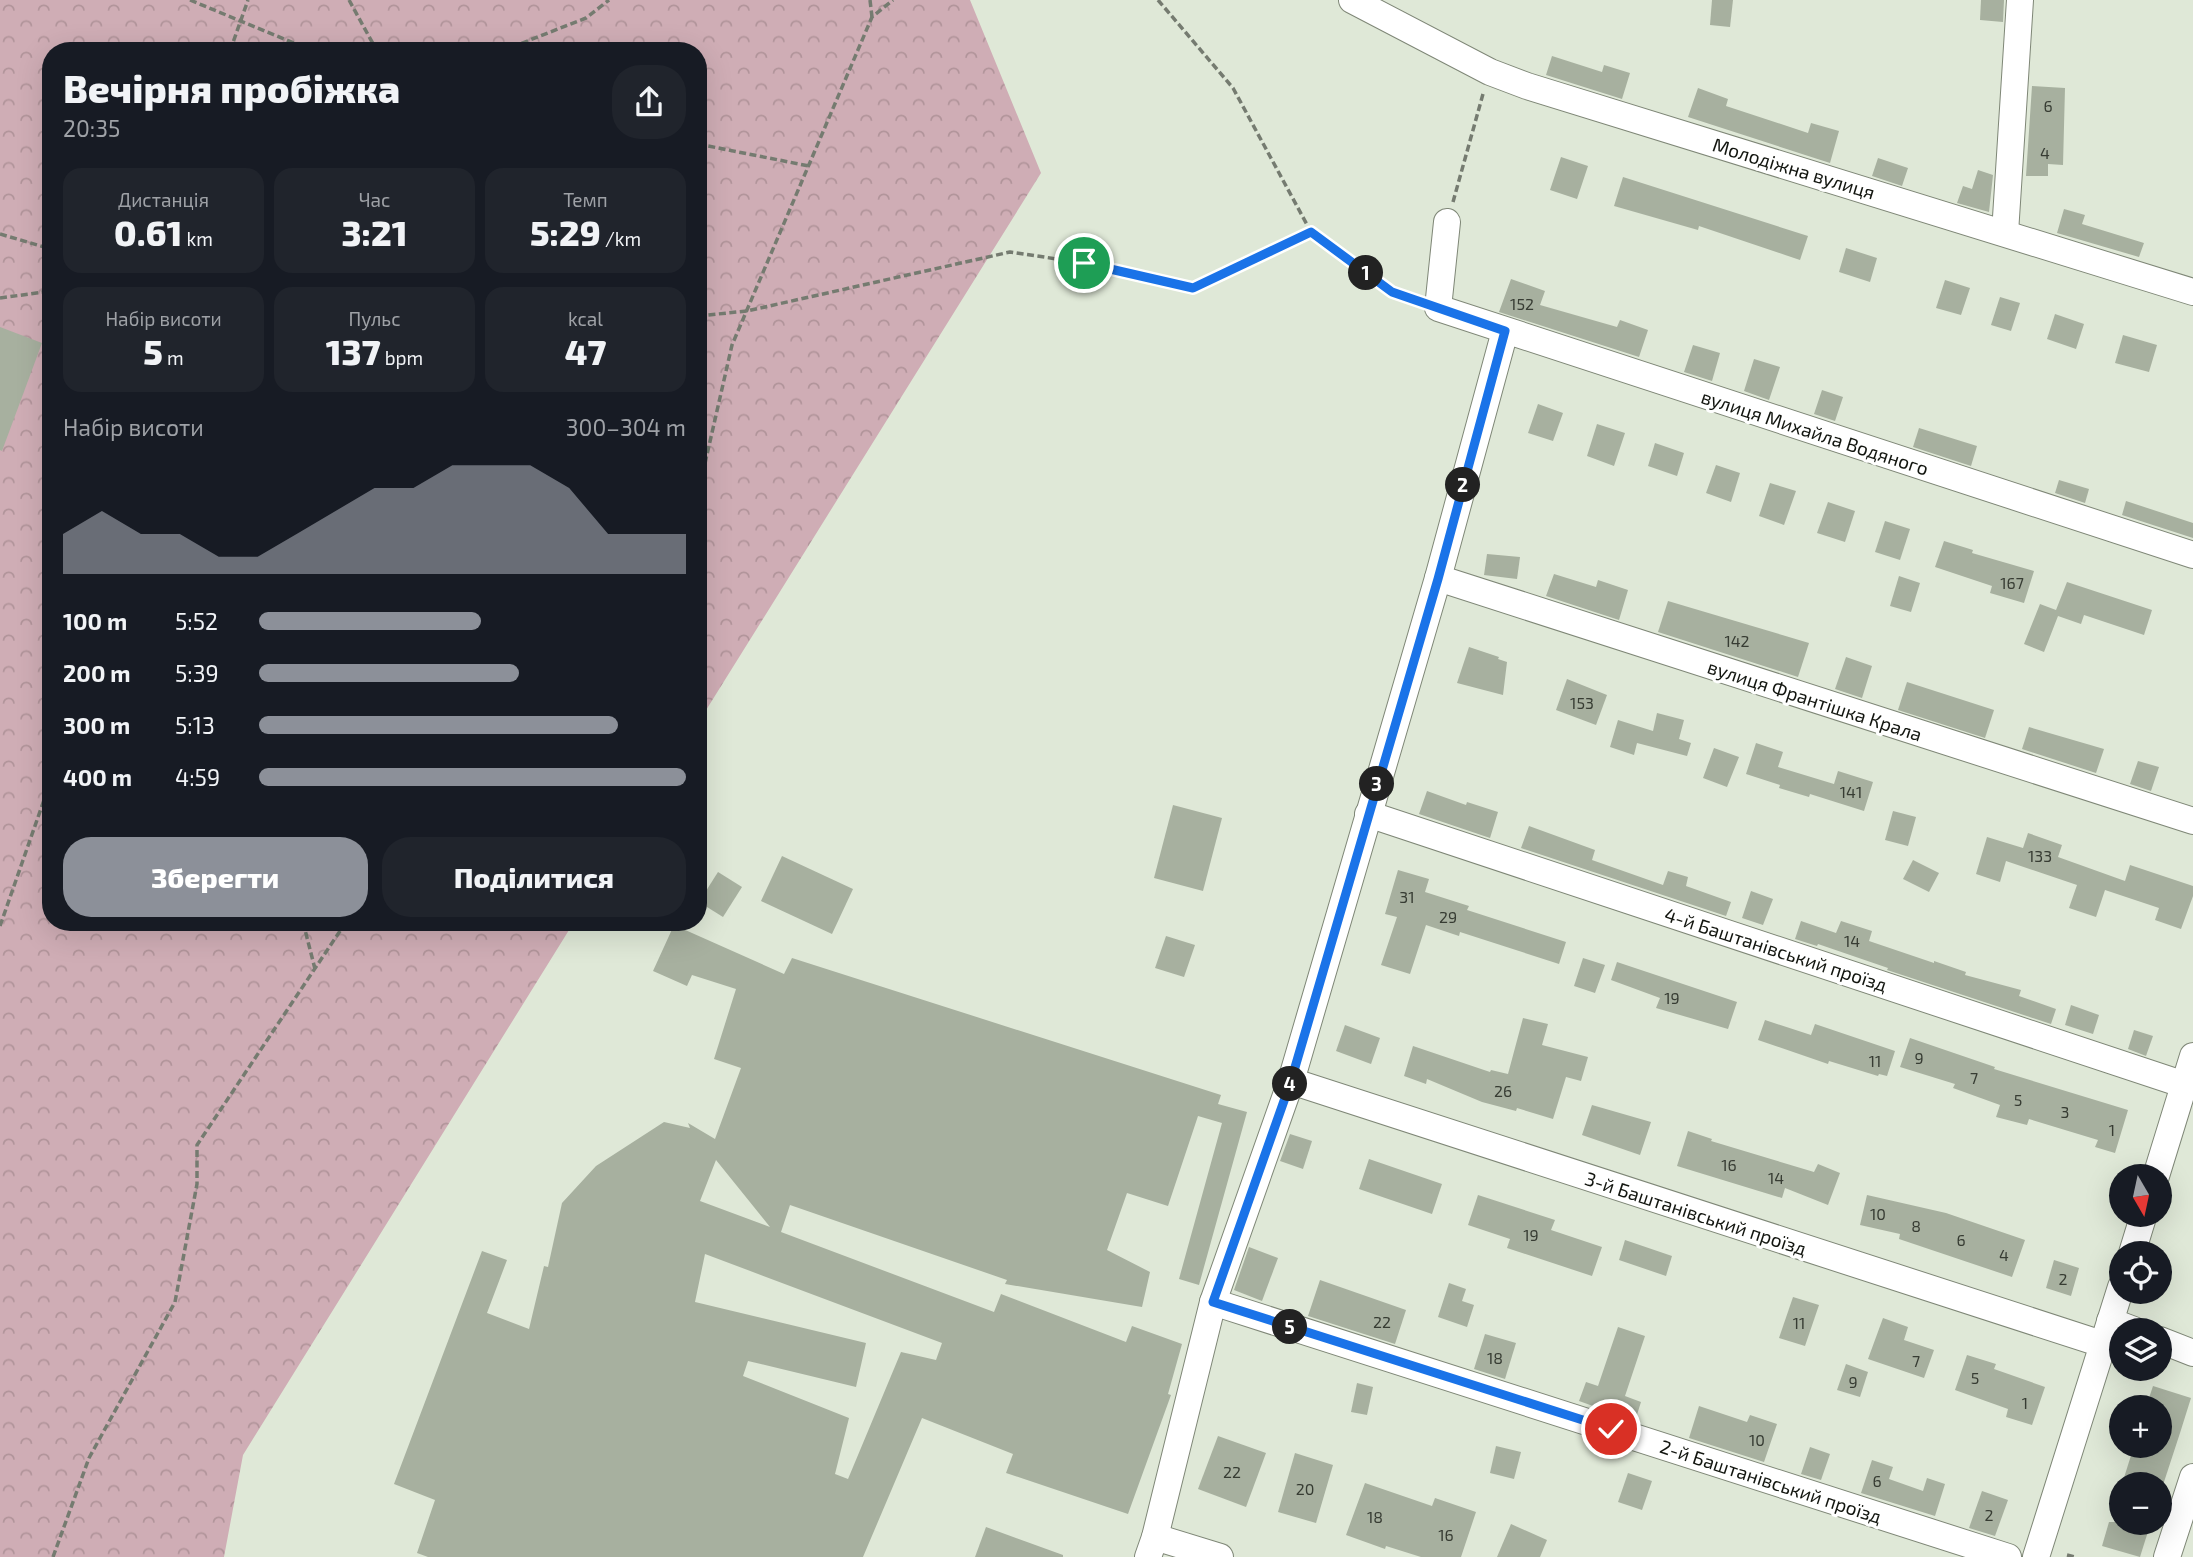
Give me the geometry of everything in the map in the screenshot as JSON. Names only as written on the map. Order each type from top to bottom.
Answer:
[{"type":"street","name":"Молодіжна вулиця","points":[[1352,0],[1490,72],[1540,90],[2193,292]]},
{"type":"street","points":[[2005,233],[2020,0]]},
{"type":"street","points":[[1438,307],[1447,222]]},
{"type":"street","name":"вулиця Михайла Водяного","points":[[1438,307],[2193,555]]},
{"type":"street","points":[[1220,1557],[1152,1547],[1213,1302],[1291,1081],[1438,579],[1505,331]]},
{"type":"street","name":"вулиця Франтішка Крала","points":[[1438,579],[2193,821]]},
{"type":"street","name":"4-й Баштанівський проїзд","points":[[1368,814],[2185,1085]]},
{"type":"street","points":[[2160,1164],[2193,1056]]},
{"type":"street","name":"3-й Баштанівський проїзд","points":[[1291,1081],[2109,1330]]},
{"type":"street","name":"2-й Баштанівський проїзд","points":[[1213,1302],[2008,1557]]},
{"type":"street","points":[[2172,1345],[2193,1353]]},
{"type":"street","points":[[2036,1557],[2109,1352]]},
{"type":"street","points":[[2167,1557],[2193,1477]]},
{"type":"path","points":[[190,0],[291,42]]},
{"type":"path","points":[[233,42],[248,0]]},
{"type":"path","points":[[349,0],[372,42]]},
{"type":"path","points":[[525,42],[586,18],[609,0]]},
{"type":"path","points":[[870,0],[872,17]]},
{"type":"path","points":[[707,455],[732,345],[872,17],[893,0]]},
{"type":"path","points":[[1158,0],[1233,88],[1311,232],[1392,292],[1438,307]]},
{"type":"path","points":[[1447,222],[1490,72]]},
{"type":"path","points":[[707,146],[808,166]]},
{"type":"path","points":[[707,315],[747,311],[1010,252],[1084,263],[1193,288],[1311,232]]},
{"type":"path","points":[[0,234],[42,246]]},
{"type":"path","points":[[0,298],[42,292]]},
{"type":"path","points":[[0,926],[42,806]]},
{"type":"path","points":[[305,931],[315,969]]},
{"type":"path","points":[[53,1557],[89,1458],[175,1302],[197,1184],[197,1145],[340,931]]},
{"type":"path","points":[[2067,1555],[2075,1557]]},
{"type":"green space","points":[[0,0],[970,0],[1041,173],[707,709],[707,42],[42,42],[42,931],[568,931],[243,1455],[224,1557],[0,1557]]},
{"type":"building","points":[[1712,0],[1733,0],[1730,27],[1710,25]]},
{"type":"building","points":[[1981,0],[2004,0],[2003,22],[1980,20]]},
{"type":"building","points":[[1552,56],[1602,72],[1604,65],[1630,73],[1622,99],[1546,75]]},
{"type":"building","points":[[2032,86],[2065,88],[2063,165],[2048,164],[2048,176],[2026,176]]},
{"type":"building","points":[[1698,88],[1728,99],[1726,106],[1808,133],[1811,123],[1839,131],[1830,163],[1688,117]]},
{"type":"building","points":[[1561,157],[1588,166],[1577,199],[1550,190]]},
{"type":"building","points":[[1878,158],[1908,168],[1902,186],[1872,176]]},
{"type":"building","points":[[1978,170],[1993,175],[1989,212],[1957,203],[1963,186],[1972,189]]},
{"type":"building","points":[[1623,177],[1808,236],[1800,260],[1699,226],[1698,230],[1614,206]]},
{"type":"building","points":[[2064,209],[2085,215],[2082,224],[2144,243],[2139,257],[2057,233]]},
{"type":"building","points":[[1846,248],[1877,258],[1870,282],[1839,272]]},
{"type":"building","points":[[1511,279],[1545,291],[1540,305],[1617,327],[1620,320],[1648,330],[1639,357],[1499,312]]},
{"type":"building","points":[[1945,280],[1970,288],[1961,315],[1936,308]]},
{"type":"building","points":[[2000,297],[2020,303],[2011,331],[1991,325]]},
{"type":"building","points":[[2055,314],[2084,324],[2076,349],[2047,339]]},
{"type":"building","points":[[0,327],[42,343],[2,451],[0,450]]},
{"type":"building","points":[[2123,335],[2157,345],[2149,372],[2115,363]]},
{"type":"building","points":[[1693,345],[1720,353],[1712,381],[1684,372]]},
{"type":"building","points":[[1754,359],[1780,367],[1769,400],[1744,391]]},
{"type":"building","points":[[1822,390],[1843,397],[1835,421],[1814,414]]},
{"type":"building","points":[[1538,404],[1563,413],[1553,441],[1528,433]]},
{"type":"building","points":[[1597,424],[1625,433],[1614,466],[1587,456]]},
{"type":"building","points":[[1919,428],[1977,446],[1971,466],[1913,447]]},
{"type":"building","points":[[1655,443],[1684,453],[1677,476],[1648,466]]},
{"type":"building","points":[[1716,465],[1740,473],[1731,502],[1706,493]]},
{"type":"building","points":[[2059,480],[2089,489],[2085,503],[2055,493]]},
{"type":"building","points":[[1770,483],[1796,491],[1784,525],[1759,516]]},
{"type":"building","points":[[2126,501],[2193,523],[2193,538],[2122,515]]},
{"type":"building","points":[[1828,502],[1855,511],[1845,542],[1817,533]]},
{"type":"building","points":[[1885,521],[1910,529],[1900,560],[1875,552]]},
{"type":"building","points":[[1944,541],[1973,550],[1972,553],[2034,571],[2024,603],[1990,593],[1992,586],[1935,567]]},
{"type":"building","points":[[1487,554],[1520,557],[1517,579],[1484,575]]},
{"type":"building","points":[[1554,574],[1596,587],[1598,580],[1628,590],[1619,620],[1546,596]]},
{"type":"building","points":[[1899,576],[1920,583],[1911,612],[1890,606]]},
{"type":"building","points":[[2067,582],[2152,610],[2144,635],[2084,615],[2081,624],[2058,616],[2044,652],[2024,644],[2040,604],[2056,610]]},
{"type":"building","points":[[1668,601],[1809,643],[1798,677],[1658,632]]},
{"type":"building","points":[[1469,647],[1507,662],[1503,695],[1457,683]]},
{"type":"building","points":[[1846,657],[1872,666],[1862,698],[1835,689]]},
{"type":"building","points":[[1567,679],[1607,695],[1596,725],[1556,710]]},
{"type":"building","points":[[1907,682],[1994,710],[1985,738],[1898,710]]},
{"type":"building","points":[[1657,713],[1684,720],[1679,739],[1691,743],[1687,756],[1637,743],[1634,755],[1610,747],[1618,720],[1653,731]]},
{"type":"building","points":[[2029,727],[2104,749],[2096,773],[2022,749]]},
{"type":"building","points":[[1756,743],[1783,752],[1778,767],[1834,784],[1838,771],[1873,782],[1864,811],[1810,794],[1809,797],[1779,788],[1780,785],[1746,774]]},
{"type":"building","points":[[1714,748],[1739,757],[1727,787],[1703,778]]},
{"type":"building","points":[[2138,761],[2159,767],[2151,791],[2130,784]]},
{"type":"building","points":[[1427,791],[1466,805],[1467,802],[1498,812],[1490,838],[1419,814]]},
{"type":"building","points":[[1173,805],[1222,818],[1203,891],[1154,878]]},
{"type":"building","points":[[1893,811],[1916,817],[1908,846],[1885,840]]},
{"type":"building","points":[[1529,826],[1595,850],[1592,860],[1663,885],[1668,871],[1688,877],[1686,886],[1731,902],[1726,916],[1521,848]]},
{"type":"building","points":[[2028,833],[2062,845],[2058,857],[2125,881],[2130,865],[2193,886],[2193,896],[2181,929],[2155,920],[2159,908],[2105,890],[2096,917],[2069,908],[2077,885],[2006,861],[2000,882],[1976,874],[1987,837],[2023,848]]},
{"type":"building","points":[[782,856],[853,889],[832,934],[761,901]]},
{"type":"building","points":[[1913,860],[1939,873],[1929,892],[1903,879]]},
{"type":"building","points":[[1398,870],[1429,879],[1425,892],[1469,906],[1467,910],[1566,942],[1559,964],[1460,932],[1459,936],[1426,925],[1410,974],[1381,965],[1397,917],[1385,914]]},
{"type":"building","points":[[718,872],[742,887],[723,917],[707,907],[707,889]]},
{"type":"building","points":[[1751,891],[1773,899],[1763,925],[1742,918]]},
{"type":"building","points":[[1801,921],[1836,933],[1841,921],[1872,931],[1869,941],[1966,972],[1965,975],[2021,990],[2019,996],[2056,1009],[2051,1024],[1887,970],[1888,968],[1818,944],[1817,946],[1795,939]]},
{"type":"building","points":[[671,931],[687,931],[784,974],[792,958],[1221,1095],[1218,1104],[1247,1112],[1199,1285],[1179,1279],[1222,1123],[1198,1116],[1168,1206],[1127,1193],[1107,1250],[1150,1272],[1142,1307],[1005,1284],[1007,1280],[790,1205],[781,1232],[994,1312],[1001,1294],[1126,1342],[1132,1326],[1182,1344],[1168,1394],[1171,1395],[1128,1514],[1006,1473],[1013,1454],[922,1418],[863,1557],[428,1557],[417,1553],[435,1500],[394,1484],[482,1251],[507,1260],[487,1313],[529,1329],[544,1266],[548,1267],[562,1203],[596,1166],[664,1122],[690,1128],[688,1123],[715,1139],[741,1068],[714,1059],[736,989],[692,975],[687,986],[653,971]],"holes":[[[716,1160],[770,1227],[700,1201]],[[705,1254],[942,1343],[936,1360],[901,1352],[848,1479],[835,1474],[849,1418],[743,1376],[748,1361],[856,1387],[866,1343],[695,1302]]]},
{"type":"building","points":[[1166,936],[1195,945],[1184,977],[1155,968]]},
{"type":"building","points":[[1583,958],[1605,965],[1595,993],[1574,986]]},
{"type":"building","points":[[1617,962],[1737,1002],[1728,1029],[1656,1008],[1660,998],[1611,980]]},
{"type":"building","points":[[2071,1005],[2099,1015],[2093,1034],[2065,1025]]},
{"type":"building","points":[[1523,1018],[1548,1024],[1542,1045],[1588,1057],[1581,1081],[1566,1077],[1553,1119],[1517,1108],[1516,1111],[1482,1102],[1427,1079],[1426,1084],[1404,1076],[1413,1046],[1490,1072],[1508,1074]]},
{"type":"building","points":[[1765,1020],[1811,1035],[1815,1024],[1895,1051],[1887,1076],[1878,1076],[1829,1061],[1828,1064],[1758,1040]]},
{"type":"building","points":[[1345,1025],[1380,1038],[1371,1064],[1336,1051]]},
{"type":"building","points":[[2134,1030],[2153,1036],[2146,1056],[2128,1049]]},
{"type":"building","points":[[1910,1038],[1995,1067],[1994,1069],[2128,1110],[2115,1153],[2095,1147],[2098,1140],[2029,1119],[2027,1125],[1996,1117],[2000,1105],[1953,1088],[1955,1084],[1900,1067]]},
{"type":"building","points":[[1592,1105],[1651,1122],[1640,1155],[1582,1135]]},
{"type":"building","points":[[1688,1131],[1712,1139],[1711,1141],[1814,1172],[1818,1164],[1840,1173],[1828,1205],[1785,1188],[1782,1198],[1677,1166]]},
{"type":"building","points":[[1290,1134],[1312,1141],[1303,1169],[1280,1161]]},
{"type":"building","points":[[1369,1159],[1442,1184],[1432,1214],[1359,1189]]},
{"type":"building","points":[[1478,1195],[1555,1220],[1551,1230],[1602,1247],[1592,1276],[1507,1248],[1510,1239],[1468,1225]]},
{"type":"building","points":[[1867,1195],[1946,1213],[2025,1240],[2012,1277],[1899,1239],[1900,1234],[1860,1225]]},
{"type":"building","points":[[1625,1240],[1672,1256],[1666,1276],[1619,1260]]},
{"type":"building","points":[[1249,1247],[1278,1258],[1262,1301],[1234,1290]]},
{"type":"building","points":[[2054,1260],[2079,1268],[2071,1296],[2046,1288]]},
{"type":"building","points":[[1320,1280],[1406,1310],[1395,1344],[1308,1316]]},
{"type":"building","points":[[1449,1283],[1466,1289],[1462,1301],[1474,1305],[1467,1327],[1438,1317]]},
{"type":"building","points":[[1793,1297],[1819,1305],[1805,1346],[1779,1338]]},
{"type":"building","points":[[1883,1318],[1908,1327],[1904,1340],[1934,1350],[1924,1378],[1868,1359]]},
{"type":"building","points":[[1618,1327],[1645,1336],[1625,1396],[1641,1402],[1635,1421],[1579,1401],[1586,1382],[1598,1386]]},
{"type":"building","points":[[1485,1334],[1516,1343],[1505,1379],[1474,1369]]},
{"type":"building","points":[[1967,1355],[1996,1364],[1994,1369],[2045,1387],[2032,1425],[2006,1417],[2008,1409],[1955,1390]]},
{"type":"building","points":[[1846,1364],[1868,1372],[1860,1397],[1837,1390]]},
{"type":"building","points":[[1357,1383],[1373,1387],[1367,1415],[1351,1412]]},
{"type":"building","points":[[2153,1386],[2191,1398],[2172,1457],[2172,1395],[2150,1395]]},
{"type":"building","points":[[1699,1406],[1747,1422],[1750,1415],[1777,1424],[1764,1462],[1689,1438]]},
{"type":"building","points":[[1218,1436],[1266,1453],[1246,1507],[1198,1489]]},
{"type":"building","points":[[1496,1446],[1521,1452],[1514,1479],[1490,1473]]},
{"type":"building","points":[[1810,1447],[1830,1454],[1821,1480],[1801,1474]]},
{"type":"building","points":[[1295,1453],[1333,1465],[1316,1523],[1278,1512]]},
{"type":"building","points":[[2130,1458],[2172,1458],[2167,1472],[2126,1472]]},
{"type":"building","points":[[1872,1460],[1893,1467],[1889,1479],[1923,1491],[1927,1478],[1945,1484],[1935,1516],[1861,1493]]},
{"type":"building","points":[[1628,1473],[1652,1481],[1642,1510],[1618,1502]]},
{"type":"building","points":[[1365,1483],[1432,1506],[1435,1498],[1476,1512],[1461,1557],[1421,1557],[1386,1546],[1385,1549],[1346,1535]]},
{"type":"building","points":[[1982,1491],[2008,1500],[1995,1536],[1969,1528]]},
{"type":"building","points":[[2109,1522],[2109,1535],[2147,1535],[2140,1557],[2102,1546]]},
{"type":"building","points":[[1511,1524],[1547,1540],[1540,1557],[1497,1557]]},
{"type":"building","points":[[986,1527],[1063,1555],[1063,1557],[975,1557]]},
{"type":"route","points":[[1084,263],[1193,288],[1311,232],[1392,292],[1505,331],[1438,579],[1291,1081],[1213,1302],[1611,1429]]}]
